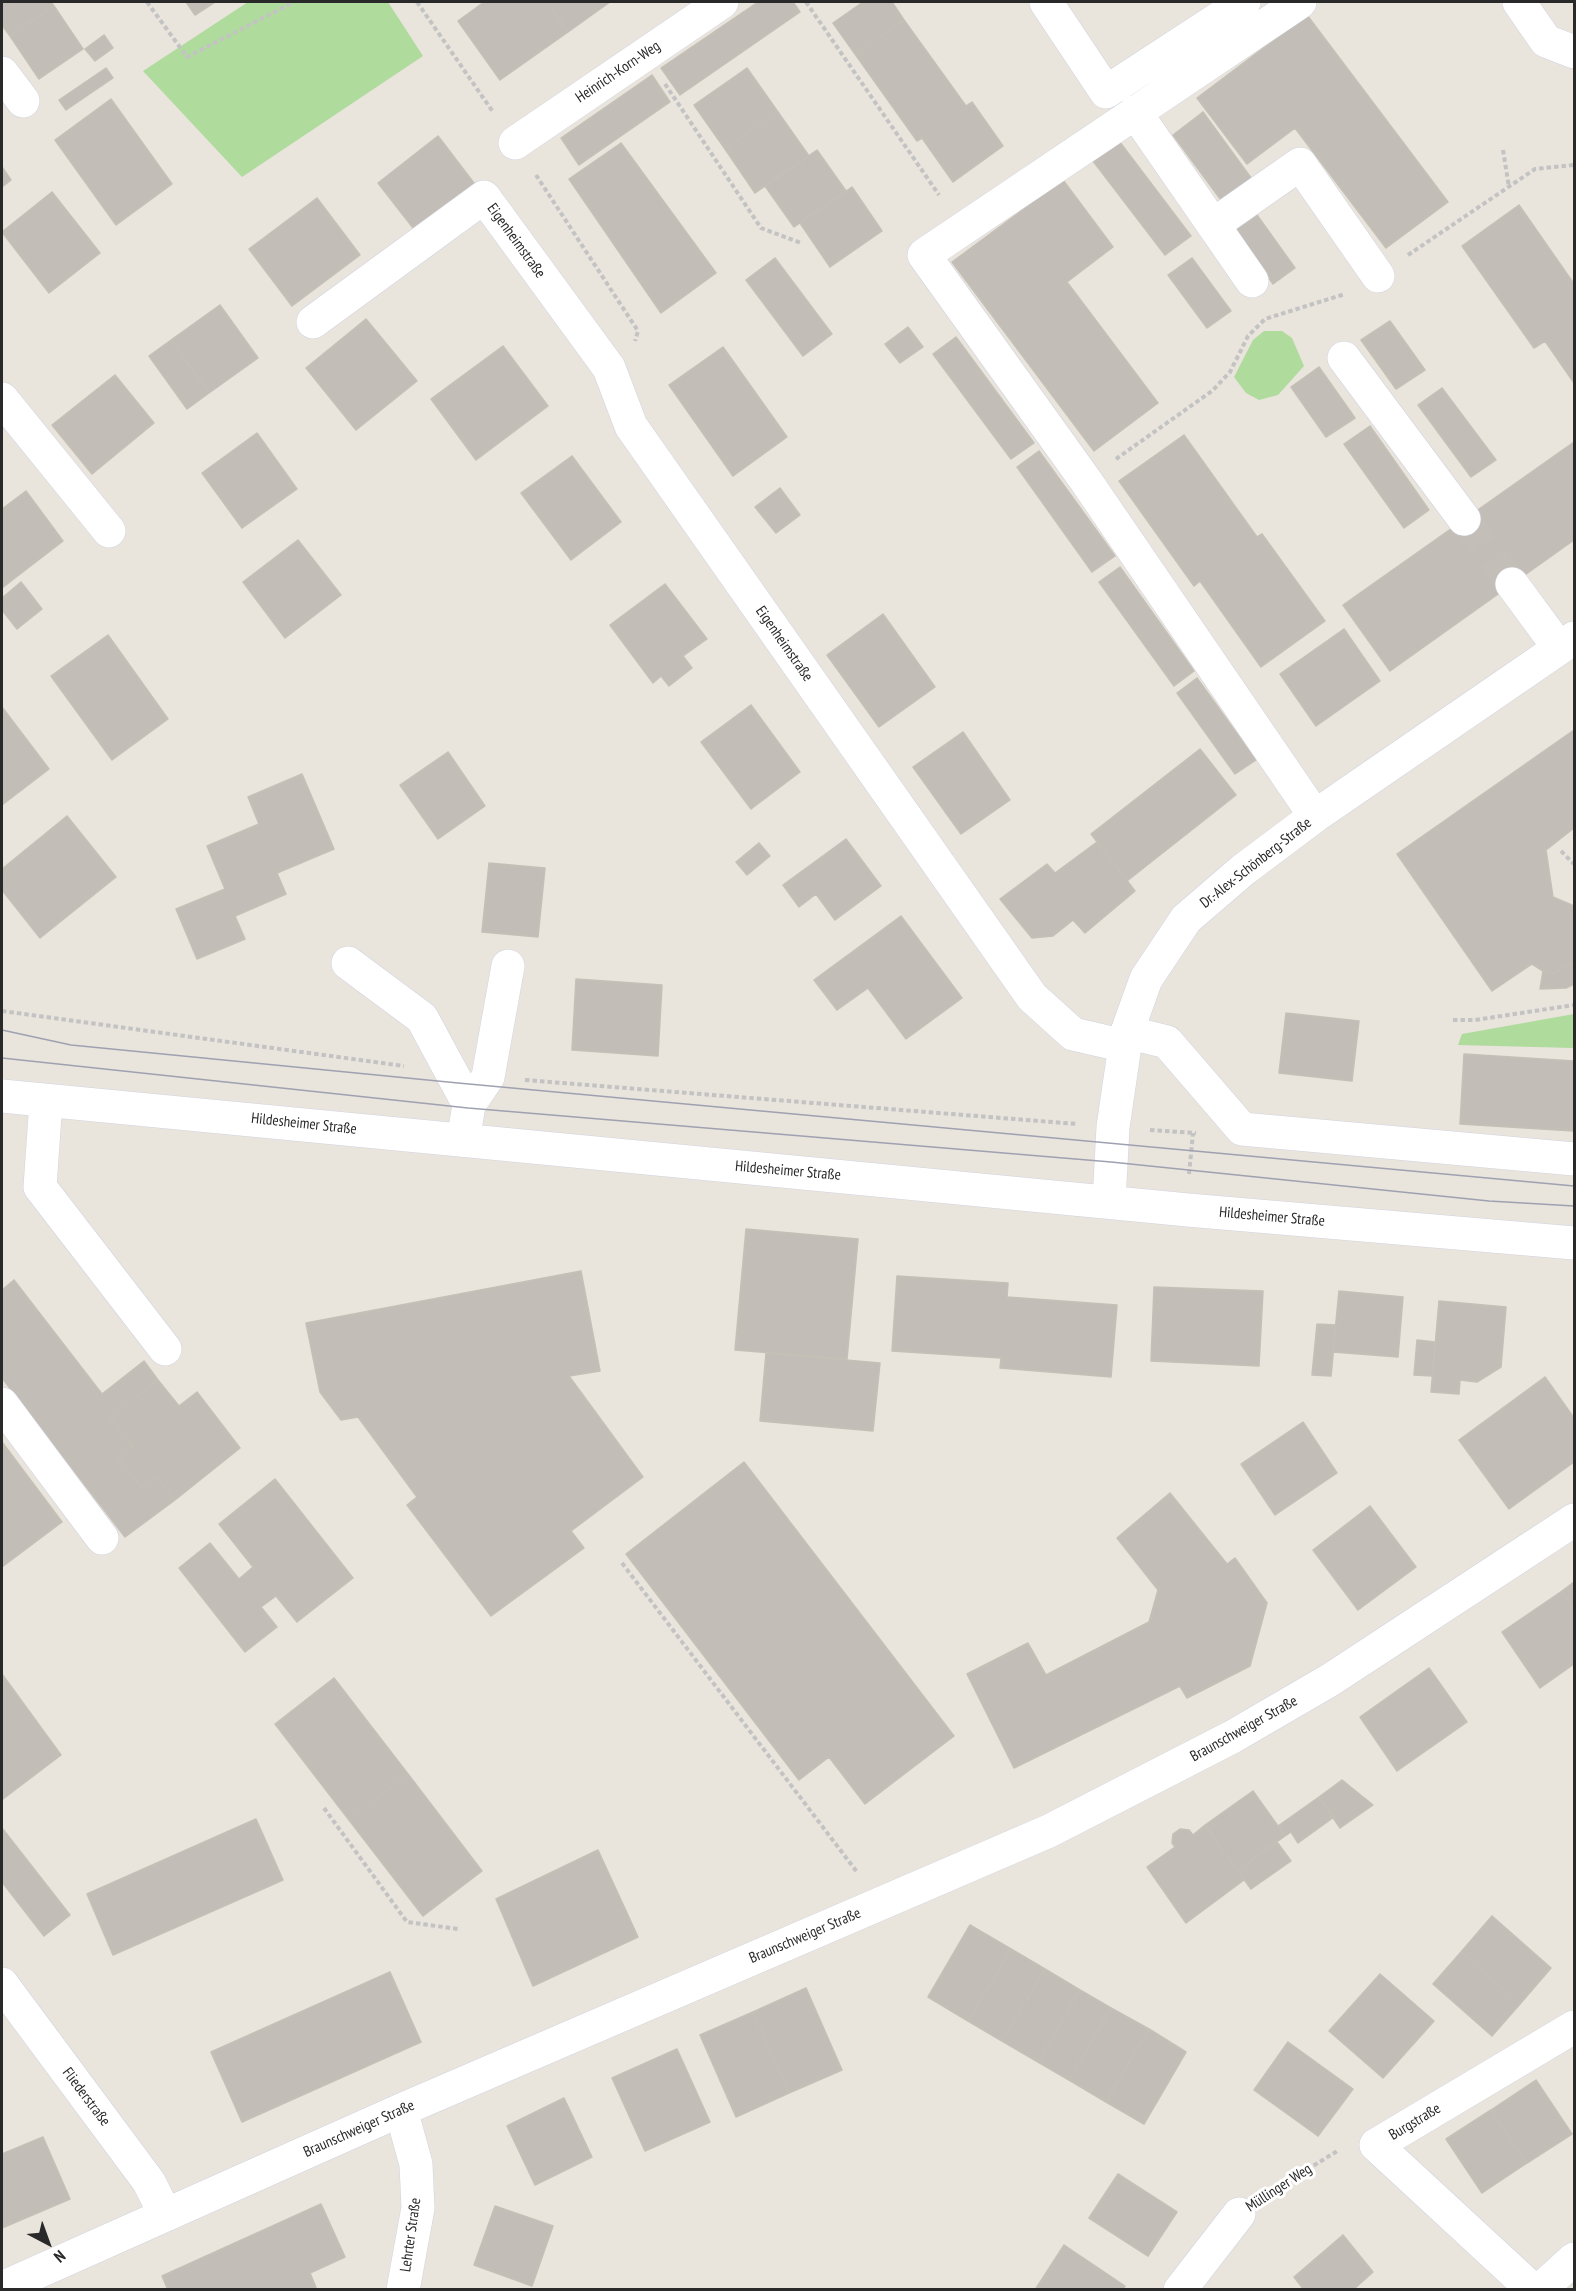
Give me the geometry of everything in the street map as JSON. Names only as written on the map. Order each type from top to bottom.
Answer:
[{"type":"street","name":"Heinrich-Korn-Weg","points":[[515,143],[722,2]]},
{"type":"street","points":[[1046,2],[1106,92],[1244,2]]},
{"type":"street","points":[[1300,2],[924,255],[1086,481],[1315,816]]},
{"type":"street","points":[[1519,2],[1546,41],[1575,52]]},
{"type":"street","points":[[2,73],[23,101]]},
{"type":"street","points":[[1135,112],[1252,281]]},
{"type":"street","points":[[1213,225],[1300,164],[1378,276]]},
{"type":"street","name":"Eigenheimstraße","points":[[313,322],[484,197],[609,368],[631,426],[1032,997],[1073,1034],[1167,1042],[1242,1129]]},
{"type":"street","points":[[1344,358],[1464,519]]},
{"type":"street","points":[[2,399],[109,531]]},
{"type":"street","points":[[1512,584],[1567,643]]},
{"type":"street","name":"Dr.-Alex-Schönberg-Straße","points":[[1109,1202],[1113,1127],[1126,1039],[1146,979],[1186,919],[1243,870],[1315,816],[1567,643]]},
{"type":"street","points":[[348,963],[422,1018],[469,1105]]},
{"type":"street","points":[[463,1140],[469,1105],[488,1077],[508,966]]},
{"type":"street","name":"Hildesheimer Straße","points":[[2,1096],[1109,1202],[1575,1243]]},
{"type":"street","points":[[46,1101],[40,1187],[165,1348]]},
{"type":"street","points":[[1242,1129],[1575,1159]]},
{"type":"street","points":[[2,1404],[102,1538]]},
{"type":"street","name":"Braunschweiger Straße","points":[[2,2288],[400,2110],[1049,1831],[1232,1737],[1330,1680],[1575,1520]]},
{"type":"street","name":"Fliederstraße","points":[[2,1984],[149,2182],[165,2214]]},
{"type":"street","name":"Burgstraße","points":[[1533,2289],[1376,2145],[1575,2027]]},
{"type":"street","name":"Lehrter Straße","points":[[400,2110],[416,2163],[418,2208],[403,2289]]},
{"type":"street","name":"Müllinger Weg","points":[[1180,2289],[1239,2214]]},
{"type":"street","points":[[1540,2289],[1575,2259]]},
{"type":"path","points":[[147,2],[187,57],[294,2]]},
{"type":"path","points":[[417,2],[515,143],[638,331],[634,344],[609,368]]},
{"type":"path","points":[[806,2],[939,195]]},
{"type":"path","points":[[644,54],[761,228],[801,243]]},
{"type":"path","points":[[1503,150],[1509,187]]},
{"type":"path","points":[[1086,481],[1212,391],[1230,372],[1248,336],[1265,319],[1338,297],[1378,276],[1535,170],[1575,165]]},
{"type":"path","points":[[1561,851],[1575,864]]},
{"type":"path","points":[[1453,1020],[1474,1020],[1575,1005]]},
{"type":"path","points":[[2,1011],[452,1073]]},
{"type":"path","points":[[488,1077],[1192,1133],[1242,1129]]},
{"type":"path","points":[[622,1563],[881,1904]]},
{"type":"path","points":[[324,1808],[407,1922],[458,1929]]},
{"type":"path","name":"Müllinger Weg","points":[[1239,2214],[1341,2149],[1376,2145]]},
{"type":"green space","points":[[248,2],[388,2],[423,56],[242,177],[143,71]]},
{"type":"green space","points":[[1264,331],[1282,331],[1292,338],[1304,366],[1278,395],[1259,400],[1246,393],[1234,377],[1253,340]]},
{"type":"green space","points":[[1574,1014],[1574,1048],[1458,1045],[1462,1034]]},
{"type":"building","points":[[2,2],[51,2],[54,6],[10,36],[2,25]]},
{"type":"building","points":[[186,2],[215,2],[195,15]]},
{"type":"building","points":[[484,2],[547,2],[568,32],[500,80],[458,21]]},
{"type":"building","points":[[547,2],[610,2],[568,32]]},
{"type":"building","points":[[758,2],[793,2],[800,12],[680,95],[661,68]]},
{"type":"building","points":[[863,2],[892,2],[904,20],[855,54],[833,23]]},
{"type":"building","points":[[54,6],[83,49],[39,79],[10,36]]},
{"type":"building","points":[[1307,15],[1448,202],[1386,248],[1295,128],[1247,164],[1197,98]]},
{"type":"building","points":[[904,20],[966,106],[972,102],[1003,146],[953,182],[922,138],[917,141],[855,54]]},
{"type":"building","points":[[104,35],[113,48],[95,61],[85,49]]},
{"type":"building","points":[[106,68],[113,78],[66,110],[59,100]]},
{"type":"building","points":[[747,68],[778,112],[725,149],[694,105]]},
{"type":"building","points":[[652,75],[670,102],[579,165],[561,138]]},
{"type":"building","points":[[111,99],[172,184],[116,225],[55,140]]},
{"type":"building","points":[[778,112],[809,156],[755,193],[725,149]]},
{"type":"building","points":[[1203,112],[1254,182],[1224,204],[1173,135]]},
{"type":"building","points":[[438,136],[477,187],[417,233],[378,183]]},
{"type":"building","points":[[1116,137],[1191,236],[1165,255],[1090,157]]},
{"type":"building","points":[[621,143],[716,273],[661,313],[569,179]]},
{"type":"building","points":[[817,150],[846,191],[794,227],[765,186]]},
{"type":"building","points":[[2,167],[11,180],[2,187]]},
{"type":"building","points":[[1063,180],[1113,247],[1067,282],[1158,403],[1094,451],[952,262]]},
{"type":"building","points":[[852,187],[882,231],[830,267],[800,223]]},
{"type":"building","points":[[52,192],[100,253],[49,293],[2,232]]},
{"type":"building","points":[[317,198],[360,255],[292,306],[249,249]]},
{"type":"building","points":[[1519,205],[1574,284],[1574,383],[1545,341],[1534,348],[1462,246]]},
{"type":"building","points":[[1257,215],[1295,268],[1273,284],[1235,230]]},
{"type":"building","points":[[775,258],[832,334],[803,356],[746,280]]},
{"type":"building","points":[[1192,258],[1231,311],[1207,328],[1168,275]]},
{"type":"building","points":[[220,305],[258,358],[209,393],[171,340]]},
{"type":"building","points":[[366,319],[417,381],[356,430],[306,368]]},
{"type":"building","points":[[1390,321],[1425,370],[1396,389],[1361,340]]},
{"type":"building","points":[[908,327],[923,347],[900,363],[885,344]]},
{"type":"building","points":[[956,337],[1034,443],[1011,459],[933,354]]},
{"type":"building","points":[[171,340],[209,393],[187,409],[149,356]]},
{"type":"building","points":[[503,346],[548,406],[476,460],[431,399]]},
{"type":"building","points":[[723,347],[787,437],[733,476],[669,385]]},
{"type":"building","points":[[1319,367],[1355,418],[1326,437],[1291,387]]},
{"type":"building","points":[[115,375],[154,423],[92,474],[52,425]]},
{"type":"building","points":[[1442,388],[1496,460],[1471,477],[1418,405]]},
{"type":"building","points":[[1370,426],[1429,510],[1404,528],[1344,444]]},
{"type":"building","points":[[257,433],[297,489],[242,528],[202,473]]},
{"type":"building","points":[[1184,435],[1257,537],[1262,534],[1325,621],[1261,667],[1200,581],[1194,586],[1119,481]]},
{"type":"building","points":[[1574,442],[1574,540],[1390,671],[1343,605]]},
{"type":"building","points":[[1039,451],[1115,556],[1092,572],[1017,467]]},
{"type":"building","points":[[572,456],[621,522],[571,560],[521,493]]},
{"type":"building","points":[[780,488],[800,515],[776,533],[755,507]]},
{"type":"building","points":[[26,491],[63,541],[2,588],[2,509]]},
{"type":"building","points":[[298,540],[341,595],[285,638],[243,582]]},
{"type":"building","points":[[1120,567],[1194,671],[1174,686],[1099,582]]},
{"type":"building","points":[[21,582],[42,609],[17,629],[2,610],[2,598]]},
{"type":"building","points":[[665,584],[707,639],[683,656],[692,668],[669,686],[661,676],[653,683],[610,625]]},
{"type":"building","points":[[883,614],[935,687],[879,727],[827,655]]},
{"type":"building","points":[[1344,629],[1380,681],[1316,726],[1280,674]]},
{"type":"building","points":[[108,635],[168,719],[112,760],[51,676]]},
{"type":"building","points":[[1197,678],[1256,760],[1235,774],[1177,693]]},
{"type":"building","points":[[751,705],[800,772],[751,809],[701,742]]},
{"type":"building","points":[[2,707],[49,769],[2,805]]},
{"type":"building","points":[[1574,730],[1574,828],[1546,850],[1553,897],[1574,906],[1574,962],[1554,973],[1543,971],[1532,964],[1492,991],[1397,854]]},
{"type":"building","points":[[963,732],[1010,800],[961,834],[913,767]]},
{"type":"building","points":[[1200,749],[1236,795],[1127,881],[1091,834]]},
{"type":"building","points":[[448,752],[485,806],[438,839],[400,785]]},
{"type":"building","points":[[302,774],[334,849],[277,873],[286,894],[235,916],[245,939],[197,959],[176,909],[225,889],[207,846],[259,824],[248,797]]},
{"type":"building","points":[[67,816],[116,877],[40,938],[2,890],[2,869]]},
{"type":"building","points":[[846,839],[881,886],[835,920],[816,894],[799,907],[783,885]]},
{"type":"building","points":[[1097,842],[1135,891],[1085,933],[1073,920],[1053,936],[1032,938],[1000,899],[1047,864],[1055,873]]},
{"type":"building","points":[[759,843],[770,856],[747,875],[736,862]]},
{"type":"building","points":[[489,863],[545,868],[538,937],[482,932]]},
{"type":"building","points":[[901,916],[962,998],[906,1039],[868,988],[837,1010],[814,980]]},
{"type":"building","points":[[1574,962],[1574,984],[1566,988],[1540,989],[1543,971],[1554,973]]},
{"type":"building","points":[[576,979],[662,985],[658,1056],[572,1050]]},
{"type":"building","points":[[1286,1013],[1359,1021],[1352,1081],[1279,1073]]},
{"type":"building","points":[[1464,1054],[1574,1061],[1574,1131],[1460,1124]]},
{"type":"building","points":[[746,1229],[858,1239],[847,1359],[735,1350]]},
{"type":"building","points":[[581,1271],[600,1371],[569,1376],[643,1477],[571,1531],[584,1548],[491,1616],[407,1505],[417,1497],[358,1417],[341,1420],[320,1392],[306,1323]]},
{"type":"building","points":[[897,1276],[1008,1283],[1007,1297],[1117,1305],[1111,1377],[1000,1368],[1001,1358],[892,1351]]},
{"type":"building","points":[[14,1280],[102,1394],[144,1361],[158,1380],[110,1417],[133,1446],[118,1458],[141,1487],[156,1476],[175,1500],[125,1537],[2,1378],[2,1290]]},
{"type":"building","points":[[1154,1287],[1263,1291],[1259,1366],[1151,1361]]},
{"type":"building","points":[[1339,1291],[1403,1297],[1398,1357],[1333,1352]]},
{"type":"building","points":[[1439,1301],[1506,1307],[1501,1367],[1477,1382],[1460,1380],[1459,1394],[1431,1392]]},
{"type":"building","points":[[1317,1324],[1336,1325],[1331,1376],[1312,1375]]},
{"type":"building","points":[[1417,1340],[1435,1342],[1432,1376],[1414,1375]]},
{"type":"building","points":[[766,1353],[880,1363],[873,1431],[760,1421]]},
{"type":"building","points":[[1545,1377],[1574,1418],[1574,1462],[1509,1509],[1459,1440]]},
{"type":"building","points":[[158,1380],[179,1406],[197,1392],[240,1448],[175,1500],[156,1476],[141,1487],[118,1458],[133,1446],[110,1417]]},
{"type":"building","points":[[1303,1422],[1337,1473],[1275,1515],[1241,1464]]},
{"type":"building","points":[[2,1442],[62,1522],[2,1567]]},
{"type":"building","points":[[744,1462],[954,1736],[865,1804],[829,1757],[799,1780],[626,1554]]},
{"type":"building","points":[[275,1479],[353,1578],[297,1622],[276,1596],[261,1607],[277,1627],[245,1652],[179,1568],[210,1543],[239,1579],[253,1567],[219,1524]]},
{"type":"building","points":[[1170,1493],[1227,1564],[1235,1558],[1267,1603],[1250,1666],[1187,1698],[1180,1686],[1014,1768],[967,1674],[1028,1643],[1046,1675],[1149,1622],[1158,1590],[1117,1538]]},
{"type":"building","points":[[1370,1506],[1416,1567],[1358,1610],[1313,1550]]},
{"type":"building","points":[[1574,1582],[1574,1609],[1562,1591]]},
{"type":"building","points":[[1562,1591],[1574,1609],[1574,1664],[1540,1688],[1502,1632]]},
{"type":"building","points":[[1429,1668],[1467,1722],[1397,1771],[1360,1717]]},
{"type":"building","points":[[2,1674],[61,1755],[3,1799],[2,1797]]},
{"type":"building","points":[[334,1678],[408,1774],[349,1820],[275,1724]]},
{"type":"building","points":[[408,1774],[482,1871],[423,1916],[349,1820]]},
{"type":"building","points":[[1342,1780],[1373,1805],[1340,1828],[1319,1797]]},
{"type":"building","points":[[1253,1791],[1285,1836],[1237,1870],[1205,1825]]},
{"type":"building","points":[[1319,1797],[1334,1817],[1298,1843],[1291,1832],[1285,1836],[1278,1826]]},
{"type":"building","points":[[256,1819],[283,1880],[113,1955],[87,1894]]},
{"type":"building","points":[[1205,1825],[1244,1880],[1186,1923],[1147,1867],[1175,1847],[1172,1843],[1173,1834],[1180,1829],[1189,1830],[1193,1835]]},
{"type":"building","points":[[2,1828],[70,1915],[44,1936],[2,1882]]},
{"type":"building","points":[[1277,1842],[1291,1861],[1251,1889],[1237,1870]]},
{"type":"building","points":[[598,1850],[638,1937],[533,1986],[496,1899]]},
{"type":"building","points":[[1492,1916],[1551,1968],[1520,2004],[1461,1952]]},
{"type":"building","points":[[970,1925],[1011,1949],[968,2021],[928,1997]]},
{"type":"building","points":[[1011,1949],[1045,1969],[1002,2041],[968,2021]]},
{"type":"building","points":[[1461,1952],[1520,2004],[1492,2036],[1433,1984]]},
{"type":"building","points":[[1045,1969],[1080,1990],[1038,2062],[1002,2041]]},
{"type":"building","points":[[390,1972],[421,2042],[242,2122],[211,2052]]},
{"type":"building","points":[[1380,1974],[1434,2021],[1383,2078],[1329,2031]]},
{"type":"building","points":[[806,1988],[842,2070],[789,2093],[753,2012]]},
{"type":"building","points":[[1080,1990],[1111,2008],[1069,2080],[1038,2062]]},
{"type":"building","points":[[1111,2008],[1149,2029],[1106,2102],[1069,2080]]},
{"type":"building","points":[[753,2012],[789,2093],[736,2117],[700,2035]]},
{"type":"building","points":[[1149,2029],[1186,2052],[1144,2124],[1106,2102]]},
{"type":"building","points":[[1288,2042],[1353,2089],[1318,2136],[1254,2090]]},
{"type":"building","points":[[677,2049],[710,2122],[645,2151],[612,2078]]},
{"type":"building","points":[[1536,2080],[1572,2134],[1527,2163],[1491,2110]]},
{"type":"building","points":[[564,2098],[592,2157],[535,2185],[507,2126]]},
{"type":"building","points":[[1491,2110],[1527,2163],[1482,2193],[1446,2139]]},
{"type":"building","points":[[43,2137],[70,2199],[2,2228],[2,2154]]},
{"type":"building","points":[[1118,2174],[1177,2212],[1148,2256],[1089,2218]]},
{"type":"building","points":[[321,2204],[345,2257],[310,2273],[317,2290],[168,2290],[162,2276]]},
{"type":"building","points":[[495,2206],[553,2226],[532,2286],[474,2265]]},
{"type":"building","points":[[1343,2235],[1373,2272],[1353,2290],[1304,2290],[1294,2277]]},
{"type":"building","points":[[1064,2245],[1125,2286],[1123,2290],[1035,2290]]},
{"type":"tunnel","points":[[1464,519],[1512,584]]},
{"type":"tram line","points":[[2,1030],[71,1045],[1574,1186]]},
{"type":"tram line","points":[[2,1058],[468,1108],[1111,1162],[1489,1201],[1574,1206]]}]
